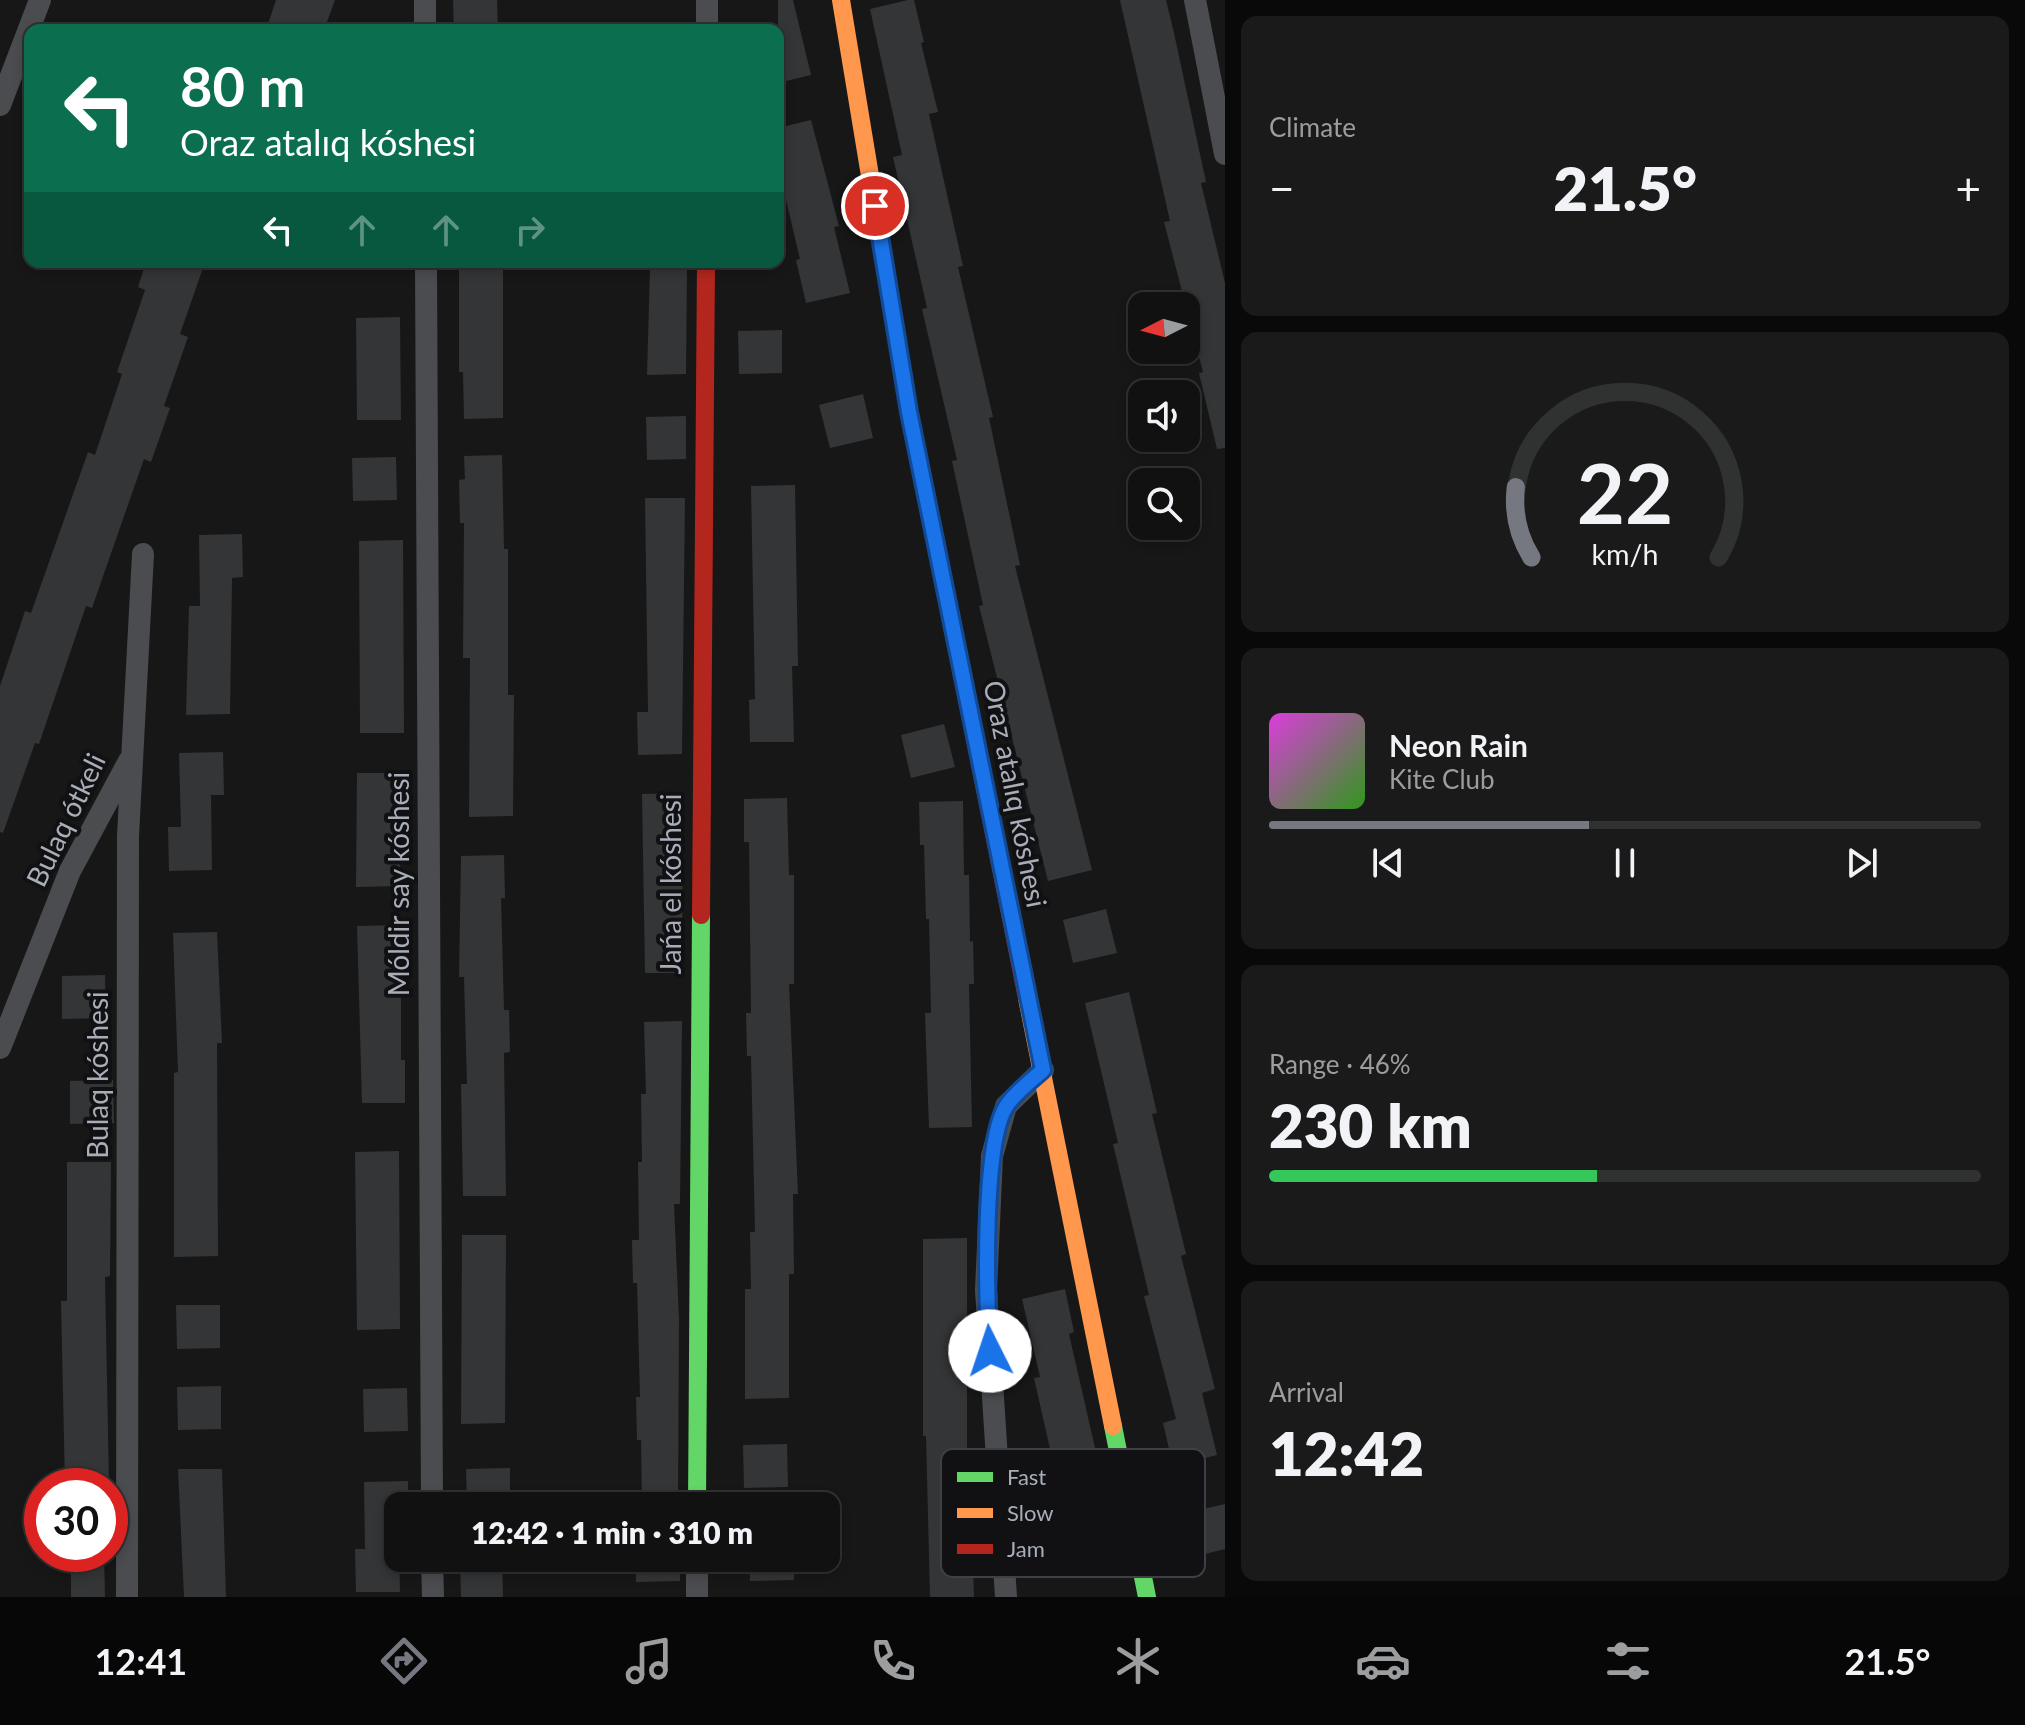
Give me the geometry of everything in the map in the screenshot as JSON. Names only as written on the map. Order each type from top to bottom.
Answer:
[{"type":"street","points":[[31,24],[40,0]]},
{"type":"street","points":[[425,0],[425,24]]},
{"type":"street","points":[[707,0],[707,24]]},
{"type":"street","name":"Oraz atalıq kóshesi","points":[[841,0],[909,412],[1118,1449]]},
{"type":"street","points":[[1195,0],[1225,154]]},
{"type":"street","points":[[0,105],[24,42]]},
{"type":"street","name":"Móldir say kóshesi","points":[[426,268],[432,1492]]},
{"type":"street","name":"Jańa el kóshesi","points":[[697,1492],[706,268]]},
{"type":"street","name":"Bulaq kóshesi","points":[[127,1597],[128,836],[143,554]]},
{"type":"street","name":"Bulaq ótkeli","points":[[0,1048],[70,871],[133,752]]},
{"type":"street","points":[[996,1449],[986,1290],[992,1156],[1006,1106],[1043,1070]]},
{"type":"street","points":[[432,1572],[433,1597]]},
{"type":"street","points":[[697,1572],[697,1597]]},
{"type":"street","points":[[1005,1577],[1006,1597]]},
{"type":"street","name":"Oraz atalıq kóshesi","points":[[1143,1577],[1147,1597]]},
{"type":"building","points":[[276,0],[335,0],[326,24],[268,24]]},
{"type":"building","points":[[453,0],[497,0],[498,24],[454,24]]},
{"type":"building","points":[[778,0],[793,0],[811,75],[784,82],[784,24],[778,24]]},
{"type":"building","points":[[914,0],[938,112],[929,114],[963,266],[958,267],[993,417],[989,418],[1020,565],[1015,566],[1092,870],[1048,881],[979,606],[983,605],[952,461],[957,460],[922,309],[927,308],[893,157],[902,155],[870,9]]},
{"type":"building","points":[[1120,0],[1166,0],[1174,33],[1206,182],[1201,183],[1225,283],[1225,448],[1217,449],[1199,373],[1203,372],[1200,360],[1200,292],[1182,292],[1164,222],[1170,221]]},
{"type":"building","points":[[811,120],[839,226],[834,227],[850,293],[806,303],[796,260],[800,259],[784,191],[784,127]]},
{"type":"building","points":[[144,268],[203,268],[180,334],[188,337],[164,406],[170,408],[151,462],[144,459],[92,608],[86,606],[39,744],[35,743],[3,833],[0,832],[0,686],[25,611],[31,613],[88,452],[95,455],[122,374],[117,372],[145,290],[138,287]]},
{"type":"building","points":[[459,268],[503,268],[503,418],[464,419],[463,372],[459,372]]},
{"type":"building","points":[[650,268],[687,268],[686,374],[647,375]]},
{"type":"building","points":[[400,317],[401,420],[357,420],[356,318]]},
{"type":"building","points":[[782,330],[782,373],[739,374],[738,331]]},
{"type":"building","points":[[863,394],[873,438],[830,448],[819,405]]},
{"type":"building","points":[[686,416],[686,459],[647,460],[646,417]]},
{"type":"building","points":[[502,455],[504,549],[508,549],[508,695],[514,695],[513,816],[469,817],[470,658],[463,658],[464,523],[460,523],[459,480],[465,479],[464,456]]},
{"type":"building","points":[[396,457],[397,500],[353,501],[352,458]]},
{"type":"building","points":[[795,485],[798,666],[792,666],[794,742],[750,742],[749,700],[755,699],[751,486]]},
{"type":"building","points":[[645,498],[685,498],[682,754],[638,755],[637,712],[648,712]]},
{"type":"building","points":[[242,534],[243,577],[232,578],[230,714],[186,715],[189,606],[200,606],[199,535]]},
{"type":"building","points":[[403,540],[404,733],[360,733],[359,541]]},
{"type":"building","points":[[944,724],[955,767],[911,778],[901,735]]},
{"type":"building","points":[[223,752],[224,795],[211,795],[212,870],[169,871],[168,827],[181,827],[179,753]]},
{"type":"building","points":[[357,773],[401,773],[400,886],[356,887]]},
{"type":"building","points":[[683,793],[682,973],[645,973],[642,794]]},
{"type":"building","points":[[787,798],[789,875],[794,875],[794,984],[789,984],[798,1194],[793,1194],[794,1274],[789,1274],[789,1398],[745,1399],[745,1289],[751,1289],[750,1232],[755,1232],[751,1056],[747,1056],[746,1013],[751,1013],[749,842],[744,842],[744,799]]},
{"type":"building","points":[[963,801],[964,875],[969,875],[970,942],[973,941],[974,984],[969,984],[972,1127],[929,1128],[925,1013],[931,1013],[929,919],[926,919],[924,845],[920,845],[919,802]]},
{"type":"building","points":[[504,855],[505,898],[501,898],[504,1010],[509,1010],[510,1052],[504,1053],[506,1196],[463,1196],[461,1084],[467,1084],[464,977],[459,977],[461,856]]},
{"type":"building","points":[[1106,909],[1117,953],[1073,963],[1063,920]]},
{"type":"building","points":[[401,925],[401,1060],[405,1060],[405,1103],[362,1103],[357,926]]},
{"type":"building","points":[[217,932],[222,1043],[217,1043],[218,1256],[174,1257],[174,1073],[178,1072],[173,933]]},
{"type":"building","points":[[105,975],[106,1018],[62,1019],[62,976]]},
{"type":"building","points":[[1129,992],[1157,1113],[1152,1114],[1186,1254],[1181,1256],[1215,1389],[1202,1393],[1217,1455],[1205,1458],[1205,1449],[1169,1449],[1163,1423],[1176,1419],[1144,1296],[1149,1295],[1113,1144],[1118,1143],[1085,1003]]},
{"type":"building","points":[[682,1021],[680,1204],[674,1204],[679,1319],[678,1492],[642,1492],[641,1440],[637,1440],[636,1397],[640,1397],[637,1283],[633,1283],[632,1240],[639,1240],[641,1094],[646,1094],[644,1022]]},
{"type":"building","points":[[113,1080],[114,1123],[70,1124],[70,1081]]},
{"type":"building","points":[[399,1151],[400,1329],[357,1330],[355,1152]]},
{"type":"building","points":[[67,1162],[111,1162],[110,1276],[105,1277],[109,1468],[65,1468],[61,1301],[67,1301]]},
{"type":"building","points":[[462,1235],[506,1235],[505,1423],[461,1424]]},
{"type":"building","points":[[967,1238],[967,1449],[941,1449],[941,1577],[973,1577],[974,1597],[930,1597],[926,1436],[923,1436],[923,1239]]},
{"type":"building","points":[[1065,1289],[1074,1332],[1069,1334],[1095,1449],[1050,1449],[1034,1378],[1040,1377],[1022,1299]]},
{"type":"building","points":[[176,1305],[220,1305],[220,1348],[177,1349]]},
{"type":"building","points":[[221,1386],[221,1429],[178,1430],[177,1387]]},
{"type":"building","points":[[407,1388],[408,1431],[364,1432],[363,1389]]},
{"type":"building","points":[[787,1444],[788,1487],[744,1488],[743,1445]]},
{"type":"building","points":[[510,1468],[510,1492],[467,1492],[466,1469]]},
{"type":"building","points":[[178,1469],[222,1469],[226,1597],[184,1597]]},
{"type":"building","points":[[408,1481],[408,1492],[384,1492],[384,1572],[400,1572],[400,1592],[356,1592],[355,1549],[365,1549],[364,1482]]},
{"type":"building","points":[[1225,1504],[1225,1549],[1205,1554],[1205,1509]]},
{"type":"building","points":[[71,1572],[104,1572],[105,1597],[71,1597]]},
{"type":"building","points":[[460,1572],[502,1572],[503,1597],[461,1597]]},
{"type":"building","points":[[636,1572],[680,1572],[680,1581],[636,1582]]},
{"type":"building","points":[[750,1572],[794,1572],[794,1580],[750,1581]]},
{"type":"traffic: fast","points":[[697,1492],[701,915]]},
{"type":"traffic: fast","points":[[1113,1426],[1118,1449]]},
{"type":"traffic: fast","points":[[1143,1577],[1147,1597]]},
{"type":"traffic: slow","points":[[841,0],[909,412],[934,535]]},
{"type":"traffic: slow","points":[[1027,998],[1113,1426]]},
{"type":"traffic: jam","points":[[701,915],[706,268]]},
{"type":"traffic: jam","points":[[934,535],[1027,998]]},
{"type":"route","points":[[875,206],[909,412],[1043,1070],[1006,1106],[992,1156],[986,1290],[990,1351]]}]
